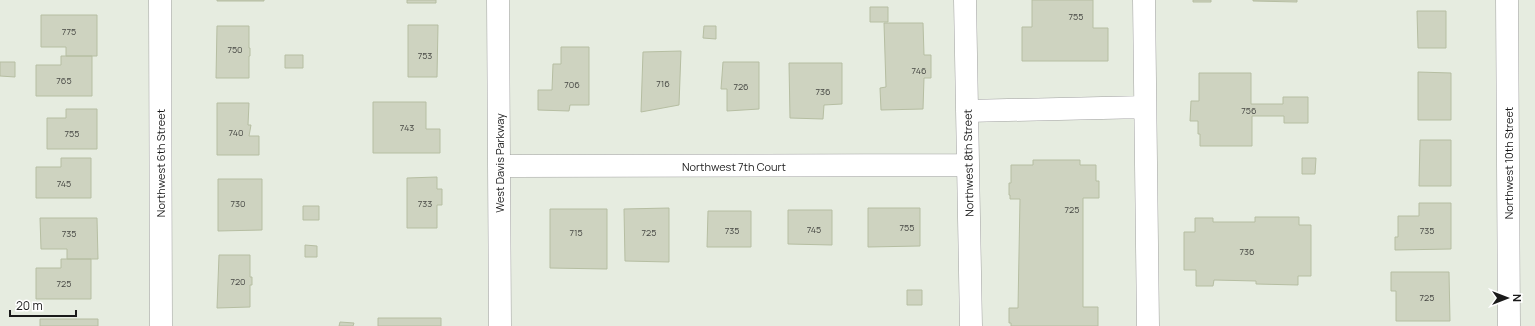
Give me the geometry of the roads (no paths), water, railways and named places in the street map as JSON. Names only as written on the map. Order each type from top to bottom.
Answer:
[{"type":"street","name":"Northwest 6th Street","points":[[160,0],[161,326]]},
{"type":"street","name":"West Davis Parkway","points":[[498,0],[500,326]]},
{"type":"street","name":"Northwest 8th Street","points":[[965,0],[970,326]]},
{"type":"street","points":[[1144,0],[1148,326]]},
{"type":"street","name":"Northwest 10th Street","points":[[1507,0],[1509,326]]},
{"type":"street","points":[[967,111],[1145,108]]},
{"type":"street","name":"Northwest 7th Court","points":[[499,166],[968,165]]}]
